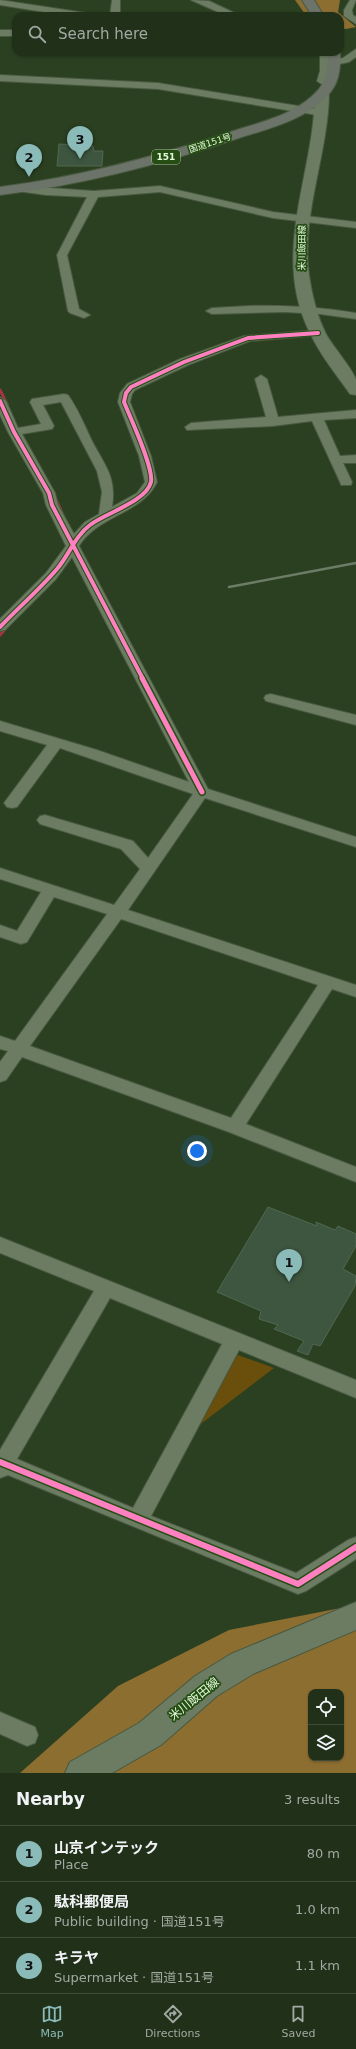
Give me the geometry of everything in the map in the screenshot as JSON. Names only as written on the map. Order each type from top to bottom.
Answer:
[{"type":"highway","points":[[308,0],[316,12]]},
{"type":"highway","points":[[326,89],[334,57]]},
{"type":"highway","name":"国道151号","points":[[0,190],[79,179],[144,164],[275,121],[300,110],[326,89]]},
{"type":"main road","name":"米川飯田線","points":[[326,89],[318,147],[302,218],[302,272],[304,295],[318,333],[356,390]]},
{"type":"main road","name":"米川飯田線","points":[[82,1773],[150,1734],[206,1686],[242,1664],[356,1616]]},
{"type":"street","points":[[115,12],[116,0]]},
{"type":"street","points":[[195,0],[213,5],[225,12]]},
{"type":"street","points":[[354,0],[348,10],[349,16],[356,21]]},
{"type":"street","points":[[0,2],[61,12]]},
{"type":"street","points":[[0,33],[12,34]]},
{"type":"street","points":[[334,57],[346,60],[356,52]]},
{"type":"street","points":[[325,56],[325,71],[322,81],[326,89]]},
{"type":"street","points":[[0,78],[158,86],[323,113]]},
{"type":"street","points":[[21,188],[46,192],[94,194],[151,189],[166,190],[254,211],[356,225]]},
{"type":"street","points":[[84,315],[74,311],[62,255],[94,194]]},
{"type":"street","points":[[212,312],[268,308],[309,310],[356,316]]},
{"type":"street","points":[[1,624],[58,568],[73,546],[78,535],[105,514],[131,503],[143,495],[151,482],[149,467],[124,402],[126,393],[131,387],[184,362],[248,338],[318,333]]},
{"type":"street","points":[[261,379],[273,422]]},
{"type":"street","points":[[14,432],[48,426],[36,402],[64,398],[72,410],[85,439],[104,470],[108,492],[105,514]]},
{"type":"street","points":[[0,401],[14,432],[49,493],[52,505],[202,792]]},
{"type":"street","points":[[191,427],[273,422],[356,414]]},
{"type":"street","points":[[317,418],[334,460],[346,482]]},
{"type":"street","points":[[334,460],[356,459]]},
{"type":"street","points":[[271,698],[356,720]]},
{"type":"street","points":[[0,726],[92,753],[202,792],[356,842]]},
{"type":"street","points":[[12,803],[57,742]]},
{"type":"street","points":[[0,1075],[149,869],[202,792]]},
{"type":"street","points":[[45,820],[127,845],[149,869]]},
{"type":"street","points":[[0,873],[356,991]]},
{"type":"street","points":[[0,931],[21,938],[50,890]]},
{"type":"street","points":[[235,1127],[328,982]]},
{"type":"street","points":[[0,1042],[235,1127],[356,1175]]},
{"type":"street","points":[[0,1246],[356,1389]]},
{"type":"street","points":[[105,1289],[1,1465],[298,1584],[356,1547]]},
{"type":"street","points":[[138,1520],[234,1341]]},
{"type":"street","points":[[0,1723],[27,1735]]},
{"type":"shaded area","points":[[295,0],[340,0],[338,12],[304,12]]},
{"type":"shaded area","points":[[344,17],[356,27],[344,29]]},
{"type":"shaded area","points":[[232,1353],[274,1368],[189,1433]]},
{"type":"shaded area","points":[[356,1605],[356,1773],[20,1773],[118,1686],[229,1630]]},
{"type":"building","points":[[59,144],[93,146],[94,151],[103,151],[102,166],[57,166]]},
{"type":"building","points":[[268,1207],[317,1226],[316,1222],[335,1230],[338,1226],[356,1234],[356,1246],[343,1269],[356,1276],[355,1286],[320,1346],[313,1344],[308,1355],[297,1351],[304,1341],[274,1329],[278,1325],[259,1319],[261,1311],[217,1292]]},
{"type":"waterway","points":[[0,390],[7,404]]},
{"type":"waterway","points":[[55,497],[63,515]]},
{"type":"waterway","points":[[0,635],[8,626]]},
{"type":"railway","points":[[229,587],[356,563]]},
{"type":"cycle path","points":[[0,627],[58,568],[76,540],[90,525],[134,501],[148,489],[151,482],[149,467],[124,402],[126,393],[131,387],[184,362],[248,338],[318,333]]},
{"type":"cycle path","points":[[0,401],[14,432],[49,493],[52,505],[202,792]]},
{"type":"cycle path","points":[[0,1462],[138,1520],[298,1584],[356,1547]]},
{"type":"place","name":"キラヤ","points":[[80,159]]},
{"type":"place","name":"駄科郵便局","points":[[29,177]]},
{"type":"place","name":"山京インテック","points":[[289,1282]]}]
